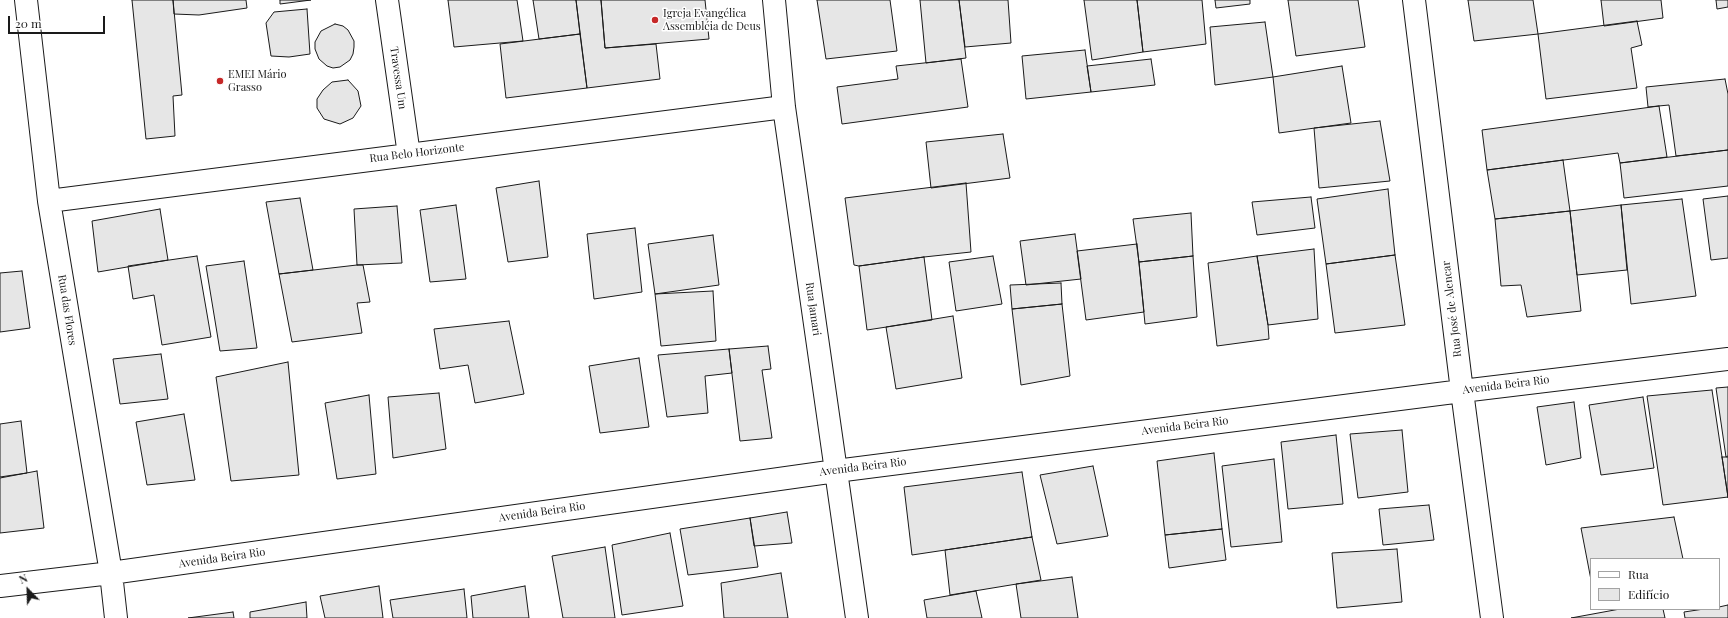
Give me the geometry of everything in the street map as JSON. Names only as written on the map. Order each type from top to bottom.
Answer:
[{"type":"street","name":"Rua das Flores","points":[[26,0],[49,200],[111,573],[116,618]]},
{"type":"street","name":"Travessa Um","points":[[387,0],[408,155]]},
{"type":"street","name":"Rua Jamari","points":[[774,0],[784,107],[857,618]]},
{"type":"street","name":"Rua José de Alencar","points":[[1414,0],[1462,391],[1492,618]]},
{"type":"street","name":"Rua Belo Horizonte","points":[[49,200],[784,107]]},
{"type":"street","name":"Avenida Beira Rio","points":[[0,586],[111,573],[836,471],[1462,391],[1728,359]]},
{"type":"building","points":[[132,0],[173,0],[182,95],[173,96],[175,136],[146,139]]},
{"type":"building","points":[[173,0],[246,0],[247,8],[199,15],[174,14]]},
{"type":"building","points":[[280,0],[311,0],[280,4]]},
{"type":"building","points":[[448,0],[517,0],[523,41],[454,47]]},
{"type":"building","points":[[533,0],[576,0],[580,34],[539,39]]},
{"type":"building","points":[[576,0],[601,0],[605,48],[656,44],[660,79],[587,88]]},
{"type":"building","name":"Igreja Evangélica Assembléia de Deus","points":[[601,0],[705,0],[709,39],[605,48]]},
{"type":"building","points":[[817,0],[890,0],[897,51],[826,59]]},
{"type":"building","points":[[920,0],[959,0],[966,58],[926,63]]},
{"type":"building","points":[[959,0],[1008,0],[1011,43],[965,47]]},
{"type":"building","points":[[1084,0],[1137,0],[1143,52],[1092,60]]},
{"type":"building","points":[[1137,0],[1202,0],[1206,44],[1143,52]]},
{"type":"building","points":[[1215,0],[1250,0],[1250,4],[1216,8]]},
{"type":"building","points":[[1288,0],[1358,0],[1365,47],[1296,56]]},
{"type":"building","points":[[1468,0],[1533,0],[1538,34],[1474,41]]},
{"type":"building","points":[[1601,0],[1661,0],[1663,18],[1604,26]]},
{"type":"building","points":[[1716,0],[1728,0],[1728,7],[1717,9]]},
{"type":"building","points":[[307,9],[310,54],[289,57],[271,56],[266,23],[274,12]]},
{"type":"building","points":[[1637,21],[1642,45],[1631,48],[1637,88],[1546,99],[1538,34]]},
{"type":"building","points":[[1265,22],[1273,77],[1215,85],[1210,27]]},
{"type":"building","points":[[335,24],[343,26],[348,30],[354,41],[354,47],[350,60],[340,67],[333,68],[327,66],[319,59],[315,49],[315,42],[321,31]]},
{"type":"building","points":[[580,34],[587,88],[506,98],[500,44]]},
{"type":"building","points":[[1085,50],[1091,92],[1026,99],[1022,56]]},
{"type":"building","points":[[961,59],[968,107],[842,124],[837,87],[898,79],[896,66]]},
{"type":"building","points":[[1151,59],[1155,85],[1091,92],[1087,66]]},
{"type":"building","points":[[1342,66],[1351,123],[1279,133],[1273,77]]},
{"type":"building","points":[[1725,79],[1728,94],[1728,150],[1676,156],[1669,105],[1648,107],[1646,87]]},
{"type":"building","points":[[348,80],[358,91],[361,106],[353,118],[340,124],[324,119],[317,108],[317,99],[323,90],[332,82]]},
{"type":"building","points":[[1659,106],[1667,157],[1620,163],[1618,153],[1487,170],[1482,130]]},
{"type":"building","points":[[1380,121],[1390,181],[1319,188],[1314,128]]},
{"type":"building","points":[[1003,134],[1010,178],[931,188],[926,142]]},
{"type":"building","points":[[1728,150],[1728,186],[1624,198],[1620,163]]},
{"type":"building","points":[[1563,160],[1570,211],[1495,219],[1487,170]]},
{"type":"building","points":[[539,181],[548,257],[508,262],[496,188]]},
{"type":"building","points":[[966,183],[971,252],[859,266],[854,265],[845,198]]},
{"type":"building","points":[[1388,189],[1395,255],[1326,264],[1317,199]]},
{"type":"building","points":[[1728,196],[1728,258],[1711,260],[1703,199]]},
{"type":"building","points":[[1311,197],[1315,228],[1257,235],[1252,202]]},
{"type":"building","points":[[300,198],[313,270],[279,274],[266,202]]},
{"type":"building","points":[[1682,199],[1696,296],[1631,304],[1621,205]]},
{"type":"building","points":[[456,205],[466,279],[430,282],[420,210]]},
{"type":"building","points":[[1621,205],[1627,270],[1577,275],[1570,211]]},
{"type":"building","points":[[397,206],[402,263],[357,265],[354,209]]},
{"type":"building","points":[[160,209],[168,260],[98,272],[92,221]]},
{"type":"building","points":[[1570,211],[1581,311],[1527,317],[1521,285],[1501,286],[1495,219]]},
{"type":"building","points":[[1191,213],[1193,256],[1139,262],[1133,219]]},
{"type":"building","points":[[635,228],[642,292],[594,299],[587,234]]},
{"type":"building","points":[[1075,234],[1081,279],[1026,285],[1020,241]]},
{"type":"building","points":[[713,235],[719,285],[655,294],[648,244]]},
{"type":"building","points":[[1137,244],[1144,312],[1086,320],[1077,251]]},
{"type":"building","points":[[1314,249],[1318,319],[1268,325],[1257,256]]},
{"type":"building","points":[[1395,255],[1405,325],[1335,333],[1326,264]]},
{"type":"building","points":[[197,256],[211,337],[162,345],[154,295],[133,299],[128,266]]},
{"type":"building","points":[[993,256],[1002,304],[956,311],[949,262]]},
{"type":"building","points":[[1193,256],[1197,317],[1145,324],[1139,262]]},
{"type":"building","points":[[1257,256],[1269,339],[1217,346],[1208,263]]},
{"type":"building","points":[[924,257],[932,320],[867,330],[859,266]]},
{"type":"building","points":[[244,261],[257,348],[220,351],[206,266]]},
{"type":"building","points":[[363,265],[370,302],[357,303],[362,333],[292,342],[279,274]]},
{"type":"building","points":[[22,271],[30,328],[0,332],[0,273]]},
{"type":"building","points":[[1061,283],[1062,304],[1012,309],[1010,285]]},
{"type":"building","points":[[713,291],[716,341],[661,346],[655,294]]},
{"type":"building","points":[[1062,304],[1070,376],[1021,385],[1012,309]]},
{"type":"building","points":[[953,316],[962,378],[896,389],[886,327]]},
{"type":"building","points":[[509,321],[524,394],[475,403],[468,365],[440,369],[434,329]]},
{"type":"building","points":[[768,346],[771,369],[762,370],[772,438],[740,441],[729,349]]},
{"type":"building","points":[[729,349],[732,373],[705,376],[708,413],[667,417],[658,355]]},
{"type":"building","points":[[161,354],[168,399],[120,404],[113,359]]},
{"type":"building","points":[[639,358],[649,427],[600,433],[589,366]]},
{"type":"building","points":[[288,362],[299,475],[231,481],[216,377]]},
{"type":"building","points":[[1728,387],[1728,456],[1726,457],[1716,388]]},
{"type":"building","points":[[1712,390],[1728,497],[1663,505],[1647,396]]},
{"type":"building","points":[[439,393],[446,449],[393,458],[388,397]]},
{"type":"building","points":[[369,395],[376,474],[337,479],[325,403]]},
{"type":"building","points":[[1643,397],[1654,468],[1601,475],[1589,405]]},
{"type":"building","points":[[1574,402],[1581,458],[1546,465],[1537,407]]},
{"type":"building","points":[[184,414],[195,480],[147,485],[136,422]]},
{"type":"building","points":[[21,421],[27,473],[0,477],[0,424]]},
{"type":"building","points":[[1402,430],[1408,492],[1358,498],[1350,434]]},
{"type":"building","points":[[1336,435],[1343,504],[1288,509],[1281,442]]},
{"type":"building","points":[[1214,453],[1222,529],[1165,535],[1157,461]]},
{"type":"building","points":[[1722,457],[1728,457],[1728,497]]},
{"type":"building","points":[[1274,459],[1282,542],[1231,547],[1222,466]]},
{"type":"building","points":[[1093,466],[1108,536],[1057,544],[1040,475]]},
{"type":"building","points":[[37,471],[44,528],[0,533],[0,478]]},
{"type":"building","points":[[1022,472],[1032,537],[912,555],[904,487]]},
{"type":"building","points":[[1429,505],[1434,540],[1383,545],[1379,509]]},
{"type":"building","points":[[787,512],[792,543],[754,546],[750,518]]},
{"type":"building","points":[[1674,517],[1683,558],[1590,558],[1590,575],[1581,528]]},
{"type":"building","points":[[750,518],[758,567],[688,575],[680,529]]},
{"type":"building","points":[[1222,529],[1226,560],[1169,568],[1165,535]]},
{"type":"building","points":[[670,533],[683,606],[622,615],[612,545]]},
{"type":"building","points":[[1032,537],[1041,580],[950,595],[945,550]]},
{"type":"building","points":[[605,547],[615,618],[563,618],[552,556]]},
{"type":"building","points":[[1397,549],[1402,602],[1337,608],[1332,553]]},
{"type":"building","points":[[781,573],[788,618],[724,618],[721,583]]},
{"type":"building","points":[[1072,577],[1078,618],[1021,618],[1016,584]]},
{"type":"building","points":[[379,586],[383,618],[325,618],[320,596]]},
{"type":"building","points":[[525,586],[529,618],[473,618],[471,596]]},
{"type":"building","points":[[464,589],[467,618],[393,618],[390,600]]},
{"type":"building","points":[[976,591],[982,618],[927,618],[924,600]]},
{"type":"building","points":[[306,602],[307,618],[250,618],[250,612]]},
{"type":"building","points":[[1728,605],[1728,618],[1685,618],[1684,612],[1697,610],[1720,610],[1720,607]]},
{"type":"building","points":[[1615,610],[1663,610],[1665,618],[1571,618]]},
{"type":"building","points":[[233,612],[234,618],[188,618]]},
{"type":"place","name":"Igreja Evangélica Assembléia de Deus","points":[[655,20]]},
{"type":"place","name":"EMEI Mário Grasso","points":[[220,81]]}]
